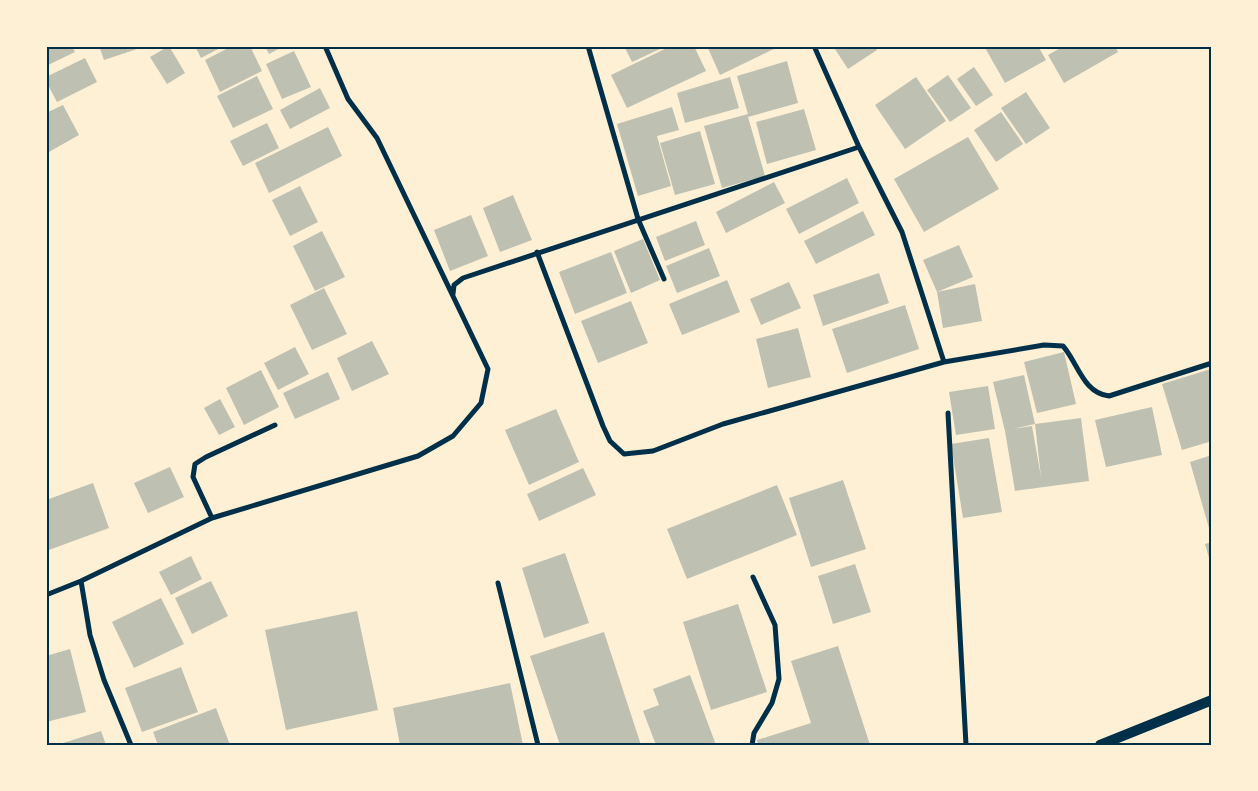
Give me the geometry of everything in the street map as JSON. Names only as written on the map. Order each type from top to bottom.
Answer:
[{"type":"main road","points":[[1100,745],[1212,700]]},
{"type":"street","points":[[46,595],[81,581],[212,518],[418,456],[452,436],[481,403],[488,369],[377,138],[348,99],[326,46]]},
{"type":"street","points":[[588,46],[638,219],[664,279]]},
{"type":"street","points":[[814,46],[859,147],[902,232],[944,362]]},
{"type":"street","points":[[452,294],[454,285],[462,278],[859,147]]},
{"type":"street","points":[[537,252],[603,426],[610,441],[624,454],[653,451],[723,424],[944,362],[1044,345],[1063,346],[1086,383],[1100,395],[1109,396],[1212,363]]},
{"type":"street","points":[[948,413],[966,745]]},
{"type":"street","points":[[212,518],[193,477],[196,464],[206,457],[275,425]]},
{"type":"street","points":[[752,745],[754,733],[772,702],[779,679],[775,625],[753,577]]},
{"type":"street","points":[[81,581],[90,635],[104,680],[131,745]]},
{"type":"street","points":[[498,582],[538,745]]},
{"type":"building","points":[[46,46],[72,46],[75,52],[46,66]]},
{"type":"building","points":[[99,46],[143,46],[143,47],[104,60]]},
{"type":"building","points":[[169,46],[185,73],[167,84],[150,57]]},
{"type":"building","points":[[195,46],[224,46],[201,58]]},
{"type":"building","points":[[232,46],[250,46],[262,71],[220,92],[205,60]]},
{"type":"building","points":[[265,46],[284,46],[269,54]]},
{"type":"building","points":[[624,46],[659,46],[660,49],[632,62]]},
{"type":"building","points":[[671,46],[694,46],[706,71],[627,108],[611,75]]},
{"type":"building","points":[[707,46],[780,46],[720,75]]},
{"type":"building","points":[[833,46],[875,46],[877,50],[848,69]]},
{"type":"building","points":[[984,46],[1038,46],[1046,60],[1005,83]]},
{"type":"building","points":[[1064,46],[1115,46],[1118,52],[1064,83],[1048,55]]},
{"type":"building","points":[[294,51],[311,87],[282,99],[266,64]]},
{"type":"building","points":[[85,58],[97,82],[57,102],[46,81],[46,77]]},
{"type":"building","points":[[787,61],[798,103],[748,117],[765,176],[722,188],[704,126],[748,114],[737,76]]},
{"type":"building","points":[[974,67],[993,95],[976,106],[957,79]]},
{"type":"building","points":[[948,75],[971,108],[950,122],[927,90]]},
{"type":"building","points":[[257,76],[273,109],[233,128],[217,96]]},
{"type":"building","points":[[730,77],[739,108],[685,123],[677,93]]},
{"type":"building","points":[[916,77],[946,121],[905,149],[875,105]]},
{"type":"building","points":[[320,88],[330,108],[290,129],[280,110]]},
{"type":"building","points":[[1026,92],[1050,128],[1026,144],[1001,108]]},
{"type":"building","points":[[63,105],[79,135],[47,153],[46,113]]},
{"type":"building","points":[[672,107],[679,130],[657,136],[671,186],[638,196],[617,124]]},
{"type":"building","points":[[804,109],[816,150],[767,164],[756,122]]},
{"type":"building","points":[[1001,112],[1023,144],[996,162],[974,130]]},
{"type":"building","points":[[267,123],[279,148],[243,166],[230,141]]},
{"type":"building","points":[[328,127],[342,156],[269,193],[255,163]]},
{"type":"building","points":[[700,131],[715,184],[675,195],[660,143]]},
{"type":"building","points":[[968,137],[999,189],[924,232],[894,179]]},
{"type":"building","points":[[847,178],[859,203],[799,234],[786,209]]},
{"type":"building","points":[[774,182],[785,203],[726,233],[716,212]]},
{"type":"building","points":[[300,186],[318,222],[290,236],[272,200]]},
{"type":"building","points":[[513,195],[532,240],[500,252],[483,208]]},
{"type":"building","points":[[863,211],[875,235],[816,264],[804,241]]},
{"type":"building","points":[[471,215],[488,256],[450,271],[434,230]]},
{"type":"building","points":[[696,221],[705,245],[665,261],[656,237]]},
{"type":"building","points":[[322,231],[345,277],[315,291],[293,246]]},
{"type":"building","points":[[643,239],[660,280],[631,293],[614,251]]},
{"type":"building","points":[[959,245],[973,277],[937,292],[923,260]]},
{"type":"building","points":[[709,248],[720,276],[677,293],[666,266]]},
{"type":"building","points":[[611,252],[627,293],[575,314],[559,272]]},
{"type":"building","points":[[879,273],[889,303],[823,326],[813,295]]},
{"type":"building","points":[[727,280],[740,312],[682,335],[669,304]]},
{"type":"building","points":[[789,282],[801,308],[761,325],[750,299]]},
{"type":"building","points":[[975,284],[982,321],[943,328],[937,292]]},
{"type":"building","points":[[324,288],[347,334],[312,350],[290,305]]},
{"type":"building","points":[[631,301],[648,343],[598,363],[581,321]]},
{"type":"building","points":[[905,305],[919,349],[847,373],[832,329]]},
{"type":"building","points":[[798,328],[811,377],[768,388],[756,339]]},
{"type":"building","points":[[372,341],[389,374],[352,391],[337,358]]},
{"type":"building","points":[[295,347],[309,374],[278,390],[264,363]]},
{"type":"building","points":[[1064,352],[1076,404],[1037,413],[1024,362]]},
{"type":"building","points":[[1211,369],[1212,441],[1182,450],[1162,384]]},
{"type":"building","points":[[261,370],[279,407],[244,425],[226,388]]},
{"type":"building","points":[[328,372],[340,399],[295,419],[283,393]]},
{"type":"building","points":[[1024,375],[1035,424],[1081,418],[1089,481],[1015,491],[1005,431],[993,382]],"holes":[[[1035,424],[1041,477],[1032,426],[1012,429]]]},
{"type":"building","points":[[988,386],[995,429],[956,435],[949,392]]},
{"type":"building","points":[[220,399],[235,427],[219,435],[204,408]]},
{"type":"building","points":[[1152,407],[1162,455],[1106,467],[1095,420]]},
{"type":"building","points":[[556,409],[579,462],[529,485],[505,430]]},
{"type":"building","points":[[989,438],[1002,512],[963,518],[951,444]]},
{"type":"building","points":[[1212,455],[1212,534],[1211,535],[1190,462]]},
{"type":"building","points":[[170,467],[184,497],[148,513],[134,483]]},
{"type":"building","points":[[583,468],[596,495],[539,521],[527,494]]},
{"type":"building","points":[[843,480],[866,549],[811,567],[789,498]]},
{"type":"building","points":[[93,483],[109,528],[46,551],[46,500]]},
{"type":"building","points":[[777,485],[797,535],[687,579],[667,529]]},
{"type":"building","points":[[1212,542],[1212,565],[1211,565],[1205,544]]},
{"type":"building","points":[[565,553],[589,623],[544,638],[522,568]]},
{"type":"building","points":[[191,556],[202,579],[171,595],[159,572]]},
{"type":"building","points":[[855,564],[871,612],[833,624],[818,576]]},
{"type":"building","points":[[211,581],[228,616],[192,634],[175,598]]},
{"type":"building","points":[[161,598],[184,644],[134,668],[112,622]]},
{"type":"building","points":[[738,604],[767,692],[711,710],[683,622]]},
{"type":"building","points":[[357,611],[378,710],[286,730],[265,630]]},
{"type":"building","points":[[604,632],[641,745],[560,745],[530,656]]},
{"type":"building","points":[[838,646],[870,745],[758,745],[757,740],[811,723],[791,661]]},
{"type":"building","points":[[70,649],[86,712],[46,722],[46,656]]},
{"type":"building","points":[[181,667],[198,712],[142,732],[125,688]]},
{"type":"building","points":[[690,675],[716,745],[656,745],[643,711],[659,705],[653,689]]},
{"type":"building","points":[[510,683],[523,745],[400,745],[393,708]]},
{"type":"building","points":[[216,708],[230,745],[158,745],[153,732]]},
{"type":"building","points":[[101,731],[106,745],[60,745],[60,744]]}]
